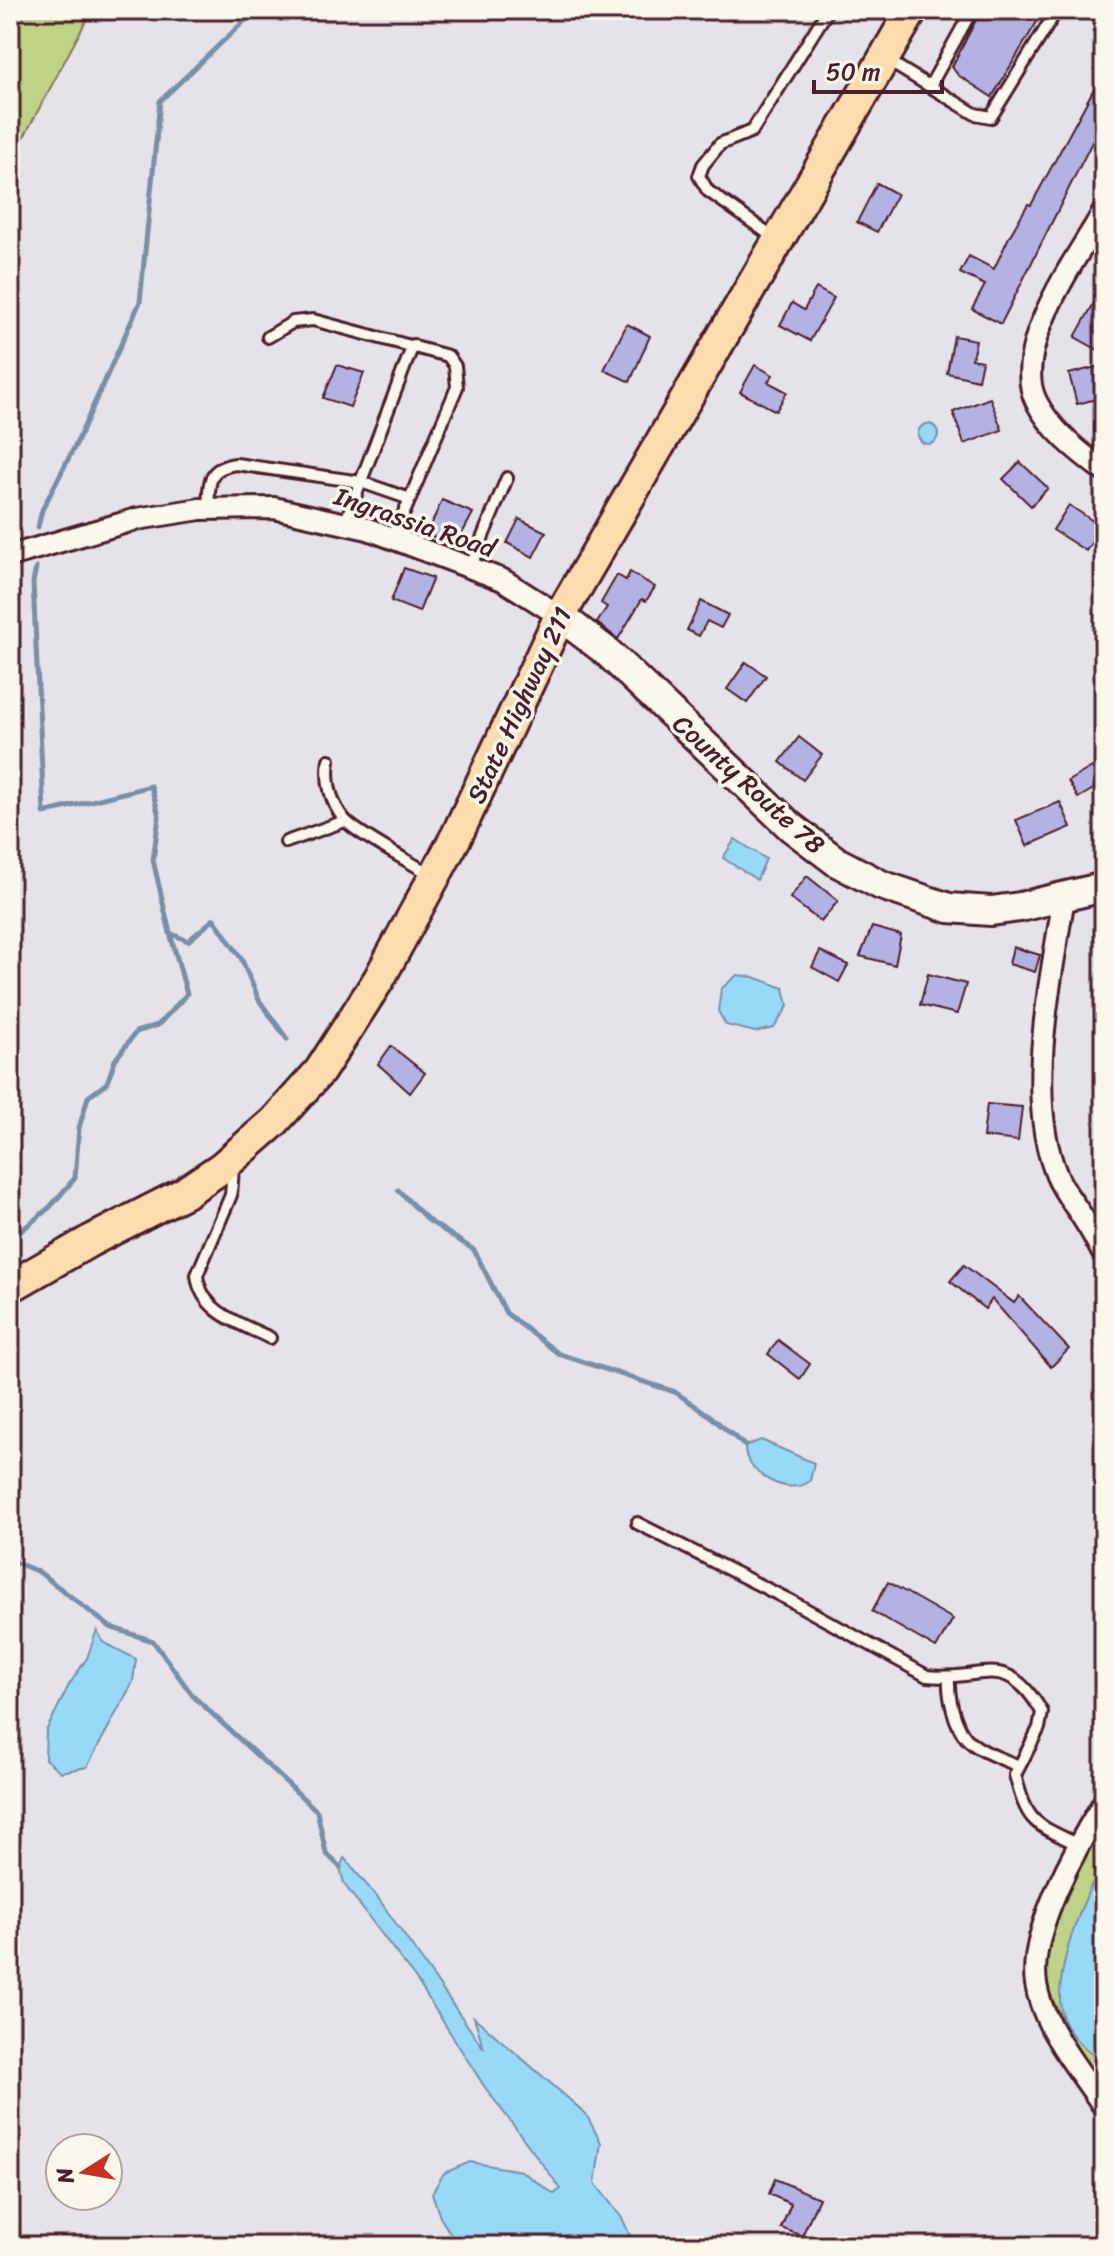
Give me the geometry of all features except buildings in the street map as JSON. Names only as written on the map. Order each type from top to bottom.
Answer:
[{"type":"main road","name":"State Highway 211","points":[[10,1287],[90,1241],[184,1193],[234,1158],[274,1122],[320,1071],[379,979],[435,877],[560,616],[912,10]]},
{"type":"street","points":[[1104,211],[1048,308],[1033,343],[1029,372],[1035,399],[1052,426],[1104,471]]},
{"type":"street","name":"Ingrassia Road","points":[[10,556],[137,519],[208,508],[274,508],[345,523],[503,580],[560,616]]},
{"type":"street","name":"County Route 78","points":[[560,616],[606,651],[791,827],[837,862],[881,885],[949,908],[991,911],[1104,887]]},
{"type":"street","points":[[1064,897],[1045,1031],[1042,1068],[1045,1118],[1050,1155],[1058,1178],[1104,1255]]},
{"type":"street","points":[[1104,1802],[1077,1844],[1050,1906],[1037,1953],[1036,1983],[1050,2025],[1104,2107]]},
{"type":"lane","points":[[778,241],[708,191],[699,176],[703,165],[720,144],[752,131],[828,10]]},
{"type":"lane","points":[[930,86],[972,10]]},
{"type":"lane","points":[[883,58],[975,114],[991,117],[1057,10]]},
{"type":"lane","points":[[268,337],[293,322],[313,320],[448,356],[455,366],[457,387],[393,539]]},
{"type":"lane","points":[[345,523],[413,345]]},
{"type":"lane","points":[[208,508],[210,477],[225,465],[236,464],[361,482],[410,499]]},
{"type":"lane","points":[[470,568],[507,478]]},
{"type":"lane","points":[[329,760],[327,776],[334,803],[345,821],[435,877]]},
{"type":"lane","points":[[286,842],[345,821]]},
{"type":"lane","points":[[234,1158],[231,1195],[197,1275],[199,1289],[212,1308],[270,1338]]},
{"type":"lane","points":[[637,1523],[791,1601],[927,1676],[949,1678],[1001,1671],[1018,1680],[1042,1712],[1039,1728],[1015,1775],[1024,1809],[1040,1826],[1077,1844]]},
{"type":"lane","points":[[949,1678],[957,1719],[967,1739],[1019,1766]]},
{"type":"green space","points":[[10,10],[92,10],[10,163]]},
{"type":"green space","points":[[1104,1809],[1104,2097],[1087,2070],[1043,1980],[1043,1945]]},
{"type":"water","points":[[928,424],[935,427],[938,434],[935,441],[928,444],[921,441],[918,434],[921,427]]},
{"type":"water","points":[[735,839],[766,859],[757,880],[723,858]]},
{"type":"water","points":[[737,975],[754,977],[784,988],[788,1006],[774,1028],[755,1032],[726,1025],[718,1011],[721,989]]},
{"type":"water","points":[[761,1440],[814,1463],[810,1481],[801,1485],[780,1485],[759,1473],[746,1456],[745,1446]]},
{"type":"water","points":[[97,1630],[103,1642],[136,1659],[133,1682],[87,1767],[61,1772],[45,1759],[46,1731],[69,1685],[87,1658]]},
{"type":"water","points":[[1104,1857],[1104,2063],[1084,2048],[1068,2029],[1061,2012],[1060,1991],[1063,1967],[1078,1918]]},
{"type":"water","points":[[344,1858],[378,1898],[484,2049],[474,2017],[586,2114],[601,2143],[595,2183],[622,2218],[635,2246],[458,2246],[440,2217],[432,2193],[444,2173],[470,2162],[521,2171],[554,2194],[561,2189],[484,2086],[418,1982],[344,1884],[340,1867]]},
{"type":"waterway","points":[[38,527],[42,510],[78,440],[140,302],[160,101],[256,10]]},
{"type":"waterway","points":[[36,568],[33,582],[44,813],[151,786],[159,816],[153,860],[170,933],[188,941],[214,919],[241,958],[259,1000],[287,1039]]},
{"type":"waterway","points":[[10,1240],[50,1207],[75,1178],[79,1128],[88,1097],[107,1083],[115,1060],[136,1032],[158,1025],[187,994],[170,933]]},
{"type":"waterway","points":[[398,1190],[428,1220],[474,1250],[506,1313],[559,1354],[675,1392],[709,1415],[745,1446]]},
{"type":"waterway","points":[[10,1560],[39,1572],[110,1627],[153,1641],[193,1696],[317,1811],[326,1853],[340,1867]]}]
